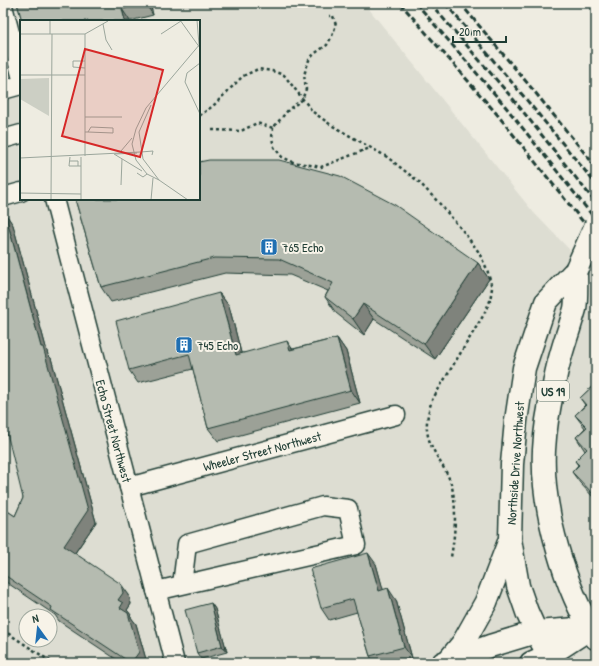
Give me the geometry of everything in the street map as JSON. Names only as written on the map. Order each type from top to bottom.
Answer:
[{"type":"main road","name":"Northside Drive Northwest","points":[[545,660],[518,586],[510,539],[512,464],[516,421],[524,368],[546,302],[576,270],[596,225]]},
{"type":"main road","name":"Northside Drive Northwest","points":[[576,270],[575,308],[554,383],[547,423],[544,451],[545,484],[558,549],[574,594],[594,631]]},
{"type":"main road","points":[[446,662],[463,643],[486,602],[510,539]]},
{"type":"main road","points":[[446,662],[536,632],[594,631]]},
{"type":"main road","points":[[545,660],[594,631]]},
{"type":"street","points":[[3,6],[20,71]]},
{"type":"street","points":[[3,90],[20,85]]},
{"type":"street","points":[[3,139],[20,134]]},
{"type":"street","points":[[3,197],[20,192]]},
{"type":"street","name":"Echo Street Northwest","points":[[54,200],[175,663]]},
{"type":"street","name":"Wheeler Street Northwest","points":[[129,487],[396,415]]},
{"type":"street","points":[[156,591],[356,545],[348,509],[323,506],[186,544],[182,585]]},
{"type":"path","points":[[329,16],[333,16],[336,25],[332,36],[327,45],[314,54],[309,60],[304,76],[306,89],[302,100],[289,109],[273,128],[272,138],[274,147],[282,157],[293,162],[321,167],[370,148]]},
{"type":"path","points":[[200,115],[214,106],[243,76],[258,69],[284,75],[313,112],[331,125],[387,157],[419,182],[445,210],[478,251],[488,269],[492,288],[490,301],[483,316],[432,400],[428,412],[427,430],[431,444],[452,485],[455,514],[451,557]]},
{"type":"path","points":[[212,130],[241,131],[257,123],[273,128]]},
{"type":"path","points":[[3,630],[53,663]]},
{"type":"shaded area","points":[[3,3],[364,3],[534,213],[596,277],[596,663],[3,663]]},
{"type":"building","points":[[17,3],[145,3],[122,9],[125,20],[22,20]]},
{"type":"building","name":"765 Echo","points":[[209,160],[279,160],[340,176],[395,205],[478,263],[424,344],[363,304],[353,319],[325,297],[333,283],[279,259],[214,258],[101,287],[75,200],[200,200],[200,162]]},
{"type":"building","points":[[5,213],[41,347],[43,347],[88,510],[64,546],[121,584],[123,593],[118,600],[123,603],[120,608],[128,613],[139,652],[131,663],[58,615],[58,608],[52,608],[3,574],[3,508],[15,516],[23,498],[3,417],[3,214]]},
{"type":"building","points":[[219,293],[236,355],[287,341],[290,350],[337,338],[351,390],[208,428],[189,354],[129,370],[116,321]]},
{"type":"building","points":[[596,383],[596,497],[572,472],[579,465],[575,461],[587,449],[576,437],[587,427],[575,415],[586,405],[580,398]]},
{"type":"building","points":[[368,553],[379,591],[388,588],[404,647],[370,656],[353,599],[321,608],[310,569]]},
{"type":"building","points":[[211,603],[222,646],[197,653],[185,610]]},
{"type":"railway","points":[[400,3],[496,113],[596,238]]},
{"type":"railway","points":[[416,3],[505,106],[596,220]]},
{"type":"railway","points":[[430,3],[513,99],[596,203]]},
{"type":"railway","points":[[445,3],[596,184]]},
{"type":"railway","points":[[460,3],[596,167]]},
{"type":"place","name":"765 Echo","points":[[269,247]]},
{"type":"place","name":"745 Echo","points":[[184,345]]}]
